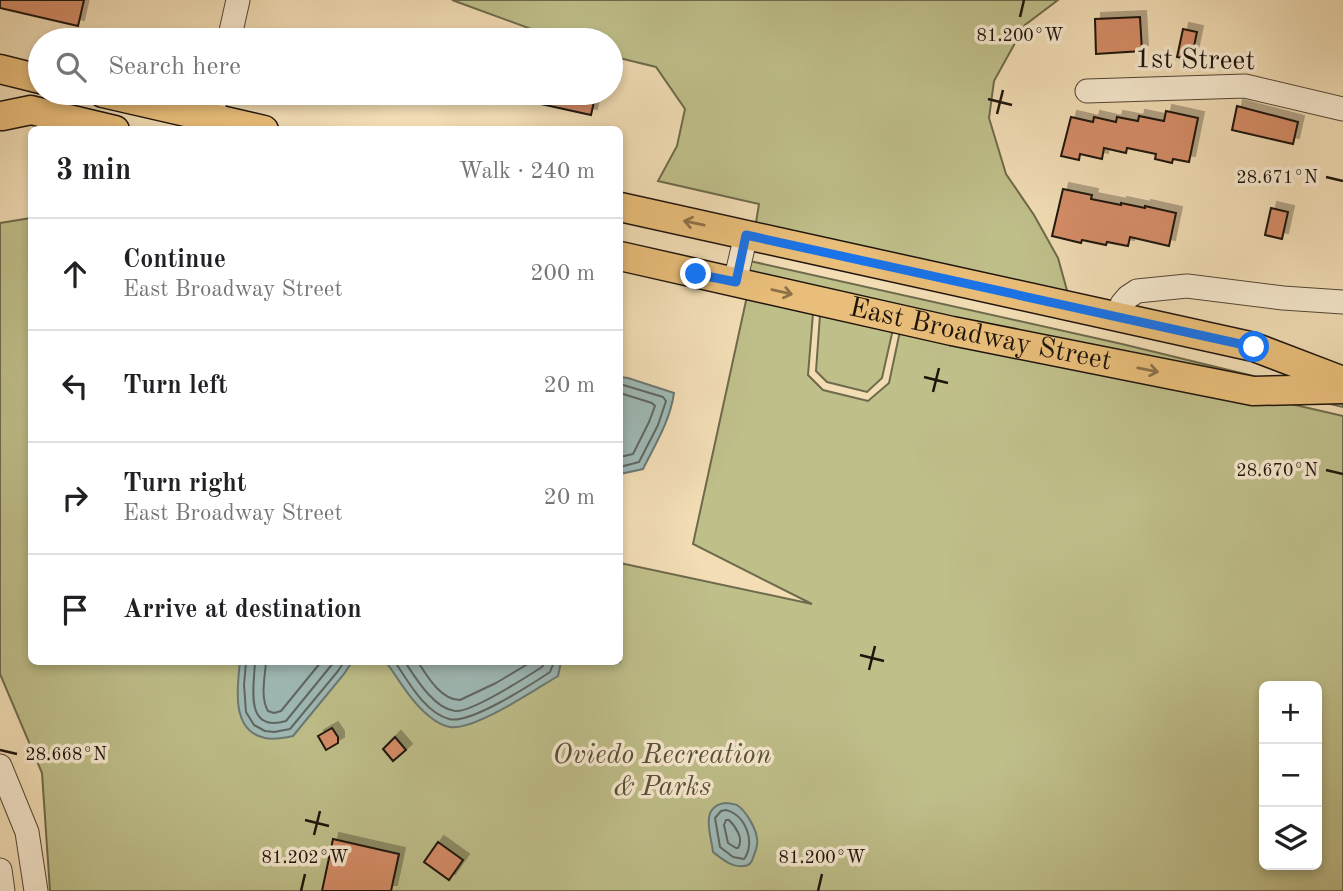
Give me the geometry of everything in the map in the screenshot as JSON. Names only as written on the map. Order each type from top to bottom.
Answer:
[{"type":"main road","points":[[0,69],[28,76]]},
{"type":"main road","points":[[166,105],[208,113],[251,126]]},
{"type":"main road","points":[[1,116],[31,110],[98,126]]},
{"type":"main road","points":[[1,116],[46,126]]},
{"type":"main road","name":"East Broadway Street","points":[[623,208],[1254,347],[1343,381]]},
{"type":"main road","name":"East Broadway Street","points":[[623,257],[952,331],[1252,391],[1343,388]]},
{"type":"street","points":[[232,28],[238,0]]},
{"type":"street","name":"1st Street","points":[[1087,91],[1245,86],[1343,108]]},
{"type":"street","points":[[736,282],[746,235]]},
{"type":"street","points":[[1119,318],[1122,304],[1137,291],[1187,286],[1283,298],[1343,302]]},
{"type":"street","points":[[0,766],[27,832],[36,891]]},
{"type":"street","points":[[0,870],[3,891]]},
{"type":"green space","points":[[452,0],[1058,0],[1025,25],[994,81],[989,118],[1006,174],[1034,215],[1058,258],[1073,312],[753,241],[759,204],[658,181],[677,146],[685,109],[656,67],[623,59],[623,28],[528,28]]},
{"type":"green space","name":"Oviedo Recreation & Parks","points":[[28,218],[28,665],[623,665],[623,564],[812,604],[693,544],[749,287],[814,301],[808,375],[823,390],[868,401],[889,383],[900,331],[910,316],[1343,416],[1343,891],[50,891],[42,773],[0,674],[0,223]]},
{"type":"green space","points":[[750,261],[1122,344],[1343,398],[1343,407],[912,308],[893,329],[882,378],[867,392],[827,382],[816,371],[821,301],[747,279]]},
{"type":"water","points":[[623,377],[674,393],[666,423],[643,469],[623,473]]},
{"type":"water","points":[[240,665],[350,665],[293,736],[283,738],[265,738],[246,727],[241,718],[238,684]]},
{"type":"water","points":[[388,665],[560,665],[558,676],[489,716],[461,726],[450,727],[437,722],[411,698]]},
{"type":"water","points":[[726,803],[737,805],[747,815],[755,830],[757,847],[747,865],[731,864],[713,852],[709,815],[712,809]]},
{"type":"building","points":[[0,0],[84,0],[78,26],[0,8]]},
{"type":"building","points":[[1140,17],[1142,51],[1096,54],[1095,19]]},
{"type":"building","points":[[1183,29],[1197,32],[1191,60],[1177,57]]},
{"type":"building","points":[[545,105],[593,105],[591,115]]},
{"type":"building","points":[[1237,106],[1298,122],[1293,144],[1232,130]]},
{"type":"building","points":[[1166,111],[1198,118],[1189,162],[1173,159],[1172,163],[1155,159],[1156,154],[1127,148],[1126,153],[1104,148],[1102,159],[1080,154],[1079,160],[1061,156],[1071,117],[1093,122],[1094,117],[1116,122],[1117,117],[1138,121],[1139,116],[1164,121]]},
{"type":"building","points":[[1063,189],[1092,195],[1091,199],[1176,213],[1169,246],[1130,237],[1128,246],[1082,240],[1081,243],[1052,236]]},
{"type":"building","points":[[1271,208],[1288,212],[1282,239],[1265,235]]},
{"type":"building","points":[[332,728],[338,737],[338,743],[326,750],[318,736]]},
{"type":"building","points":[[395,737],[406,750],[393,761],[383,749]]},
{"type":"building","points":[[333,839],[399,854],[391,891],[322,891]]},
{"type":"building","points":[[438,842],[463,860],[449,880],[424,862]]},
{"type":"route","points":[[696,274],[736,282],[746,235],[1254,347]]}]
